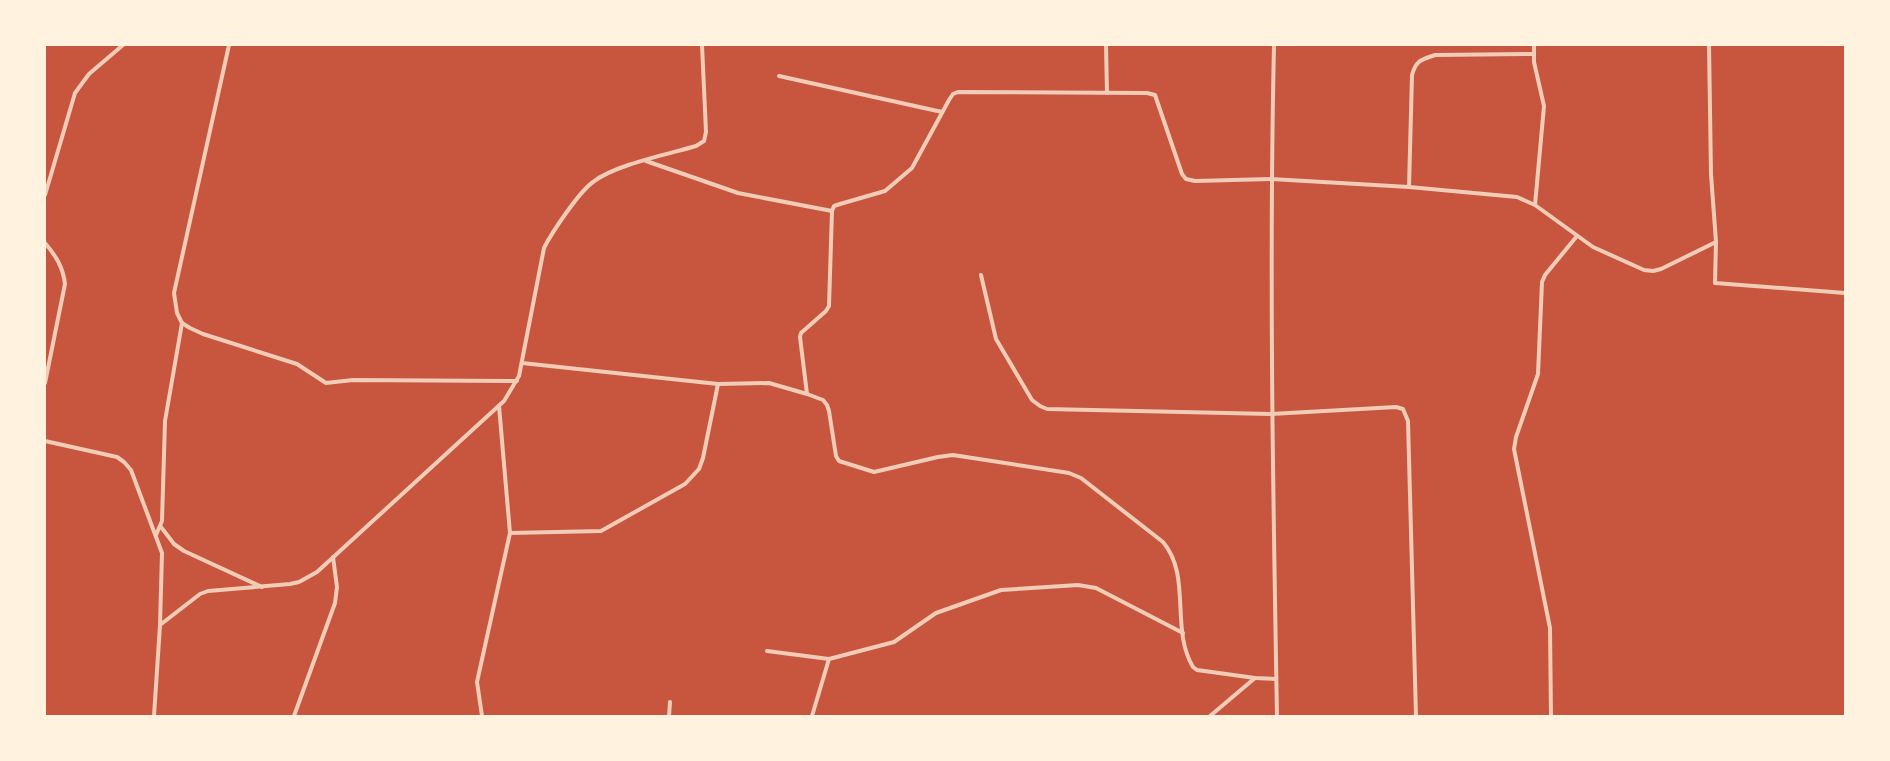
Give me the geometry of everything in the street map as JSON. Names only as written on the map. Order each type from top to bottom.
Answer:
[{"type":"street","points":[[45,196],[75,93],[89,74],[123,45]]},
{"type":"street","points":[[229,45],[174,294],[177,313],[182,323],[203,334],[297,364],[326,383],[353,380],[517,381]]},
{"type":"street","points":[[160,625],[200,594],[299,582],[317,572],[499,406],[510,394],[517,381],[522,363],[540,258],[549,238],[592,182],[608,173],[696,146],[704,141],[706,132],[702,45]]},
{"type":"street","points":[[1106,45],[1107,93]]},
{"type":"street","points":[[1274,45],[1271,180],[1271,414],[1277,716]]},
{"type":"street","points":[[1534,45],[1533,54],[1544,106],[1535,205]]},
{"type":"street","points":[[1709,45],[1711,174],[1716,242],[1715,283],[1845,293]]},
{"type":"street","points":[[1409,187],[1412,75],[1415,65],[1423,59],[1435,55],[1533,54]]},
{"type":"street","points":[[779,76],[942,112]]},
{"type":"street","points":[[808,394],[800,337],[801,333],[826,311],[829,306],[832,211],[834,206],[880,194],[891,187],[916,162],[942,112],[953,94],[958,92],[1148,93],[1155,95],[1182,174],[1186,179],[1195,181],[1271,180],[1409,187],[1517,197],[1535,205],[1600,251],[1644,270],[1652,271],[1661,269],[1716,242]]},
{"type":"street","points":[[646,161],[738,193],[832,211]]},
{"type":"street","points":[[1551,716],[1550,628],[1514,449],[1516,436],[1538,374],[1542,282],[1545,275],[1577,236]]},
{"type":"street","points":[[45,243],[56,256],[63,272],[65,284],[45,383]]},
{"type":"street","points":[[981,275],[996,340],[1032,400],[1047,409],[1271,414],[1396,407],[1403,408],[1406,414],[1416,716]]},
{"type":"street","points":[[156,535],[161,527],[165,420],[182,323]]},
{"type":"street","points":[[522,363],[718,384],[769,383],[808,394],[822,400],[827,405],[839,461],[868,472],[946,455],[1069,473],[1081,478],[1163,542],[1170,550],[1175,560],[1178,573],[1182,633],[1190,662],[1197,670],[1255,678],[1276,678]]},
{"type":"street","points":[[510,533],[601,531],[685,484],[699,469],[703,458],[718,384]]},
{"type":"street","points":[[482,716],[477,682],[510,533],[499,406]]},
{"type":"street","points":[[45,441],[117,457],[131,470],[162,554],[160,625],[154,716]]},
{"type":"street","points":[[161,527],[174,544],[184,551],[262,587]]},
{"type":"street","points":[[294,716],[335,603],[337,587],[333,557]]},
{"type":"street","points":[[767,651],[829,659],[894,642],[936,612],[1007,589],[1078,585],[1091,586],[1182,633]]},
{"type":"street","points":[[812,716],[829,659]]},
{"type":"street","points":[[1210,716],[1255,678]]},
{"type":"street","points":[[669,716],[670,702]]}]
